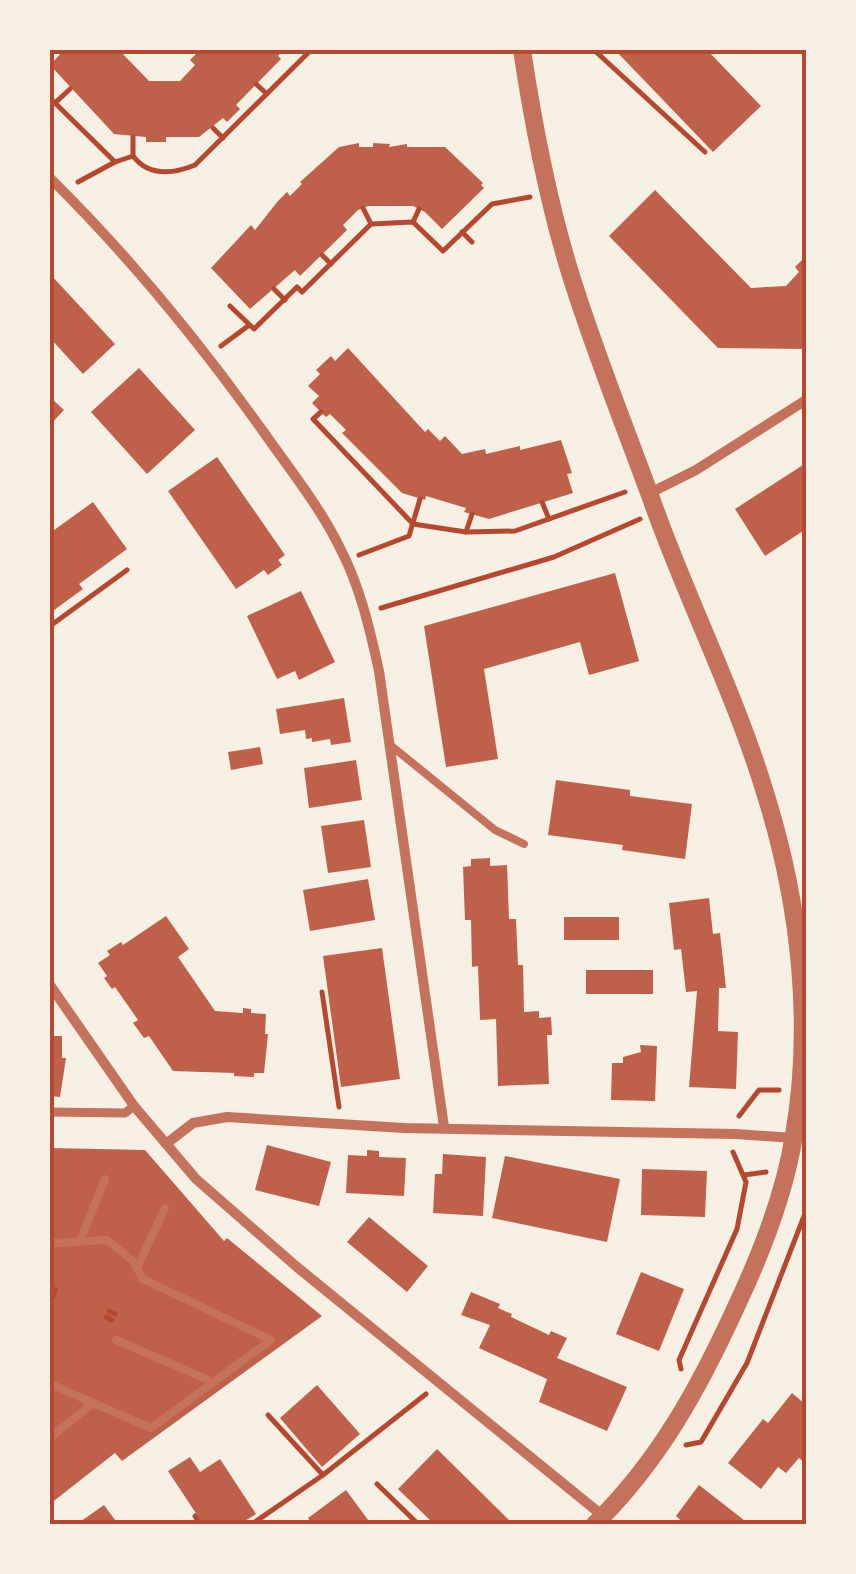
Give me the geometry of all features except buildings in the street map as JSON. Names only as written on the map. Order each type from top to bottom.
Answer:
[{"type":"street","points":[[50,985],[134,1106],[230,1211],[604,1521],[659,1452],[688,1406],[748,1281],[800,1138],[804,1040],[792,902],[767,796],[656,512],[568,268],[549,193],[522,50]]},
{"type":"street","points":[[50,178],[122,255],[206,356],[307,492],[346,561],[379,671],[444,1126]]},
{"type":"street","points":[[648,488],[696,470],[806,400]]},
{"type":"street","points":[[50,1112],[124,1113],[134,1106]]},
{"type":"street","points":[[166,1144],[193,1123],[212,1118],[800,1138]]},
{"type":"lane","points":[[389,744],[496,830],[524,844]]},
{"type":"lane","points":[[80,1241],[105,1179]]},
{"type":"lane","points":[[137,1268],[164,1208]]},
{"type":"lane","points":[[50,1240],[107,1240],[144,1279],[271,1340],[151,1428],[50,1384]]},
{"type":"lane","points":[[116,1340],[213,1382]]},
{"type":"lane","points":[[50,1438],[93,1403]]},
{"type":"path","points":[[133,137],[133,156],[140,166],[151,171],[196,165],[311,50]]},
{"type":"path","points":[[594,50],[705,152]]},
{"type":"path","points":[[256,84],[267,94]]},
{"type":"path","points":[[70,88],[53,102],[115,162]]},
{"type":"path","points":[[212,128],[223,138]]},
{"type":"path","points":[[62,190],[133,156]]},
{"type":"path","points":[[230,306],[254,330],[298,287],[302,292],[371,224],[413,222],[442,251],[492,204],[549,193]]},
{"type":"path","points":[[363,208],[371,224]]},
{"type":"path","points":[[413,222],[420,209]]},
{"type":"path","points":[[462,232],[472,242]]},
{"type":"path","points":[[322,254],[330,264]]},
{"type":"path","points":[[274,290],[285,300]]},
{"type":"path","points":[[206,356],[249,325]]},
{"type":"path","points":[[321,412],[313,419],[412,524],[466,532],[516,531],[648,488]]},
{"type":"path","points":[[353,460],[361,453]]},
{"type":"path","points":[[346,561],[409,536],[420,499]]},
{"type":"path","points":[[542,502],[548,519]]},
{"type":"path","points":[[364,613],[554,558],[656,512]]},
{"type":"path","points":[[466,532],[472,514]]},
{"type":"path","points":[[50,626],[127,570]]},
{"type":"path","points":[[322,992],[342,1124]]},
{"type":"path","points":[[679,1360],[737,1229],[746,1191],[744,1175]]},
{"type":"path","points":[[659,1452],[702,1442],[747,1364],[806,1212]]},
{"type":"path","points":[[796,1239],[806,1243]]},
{"type":"path","points":[[252,1524],[323,1475],[440,1383]]},
{"type":"path","points":[[268,1416],[323,1475]]},
{"type":"path","points":[[377,1484],[418,1524]]},
{"type":"path","points":[[196,1516],[200,1524]]}]
